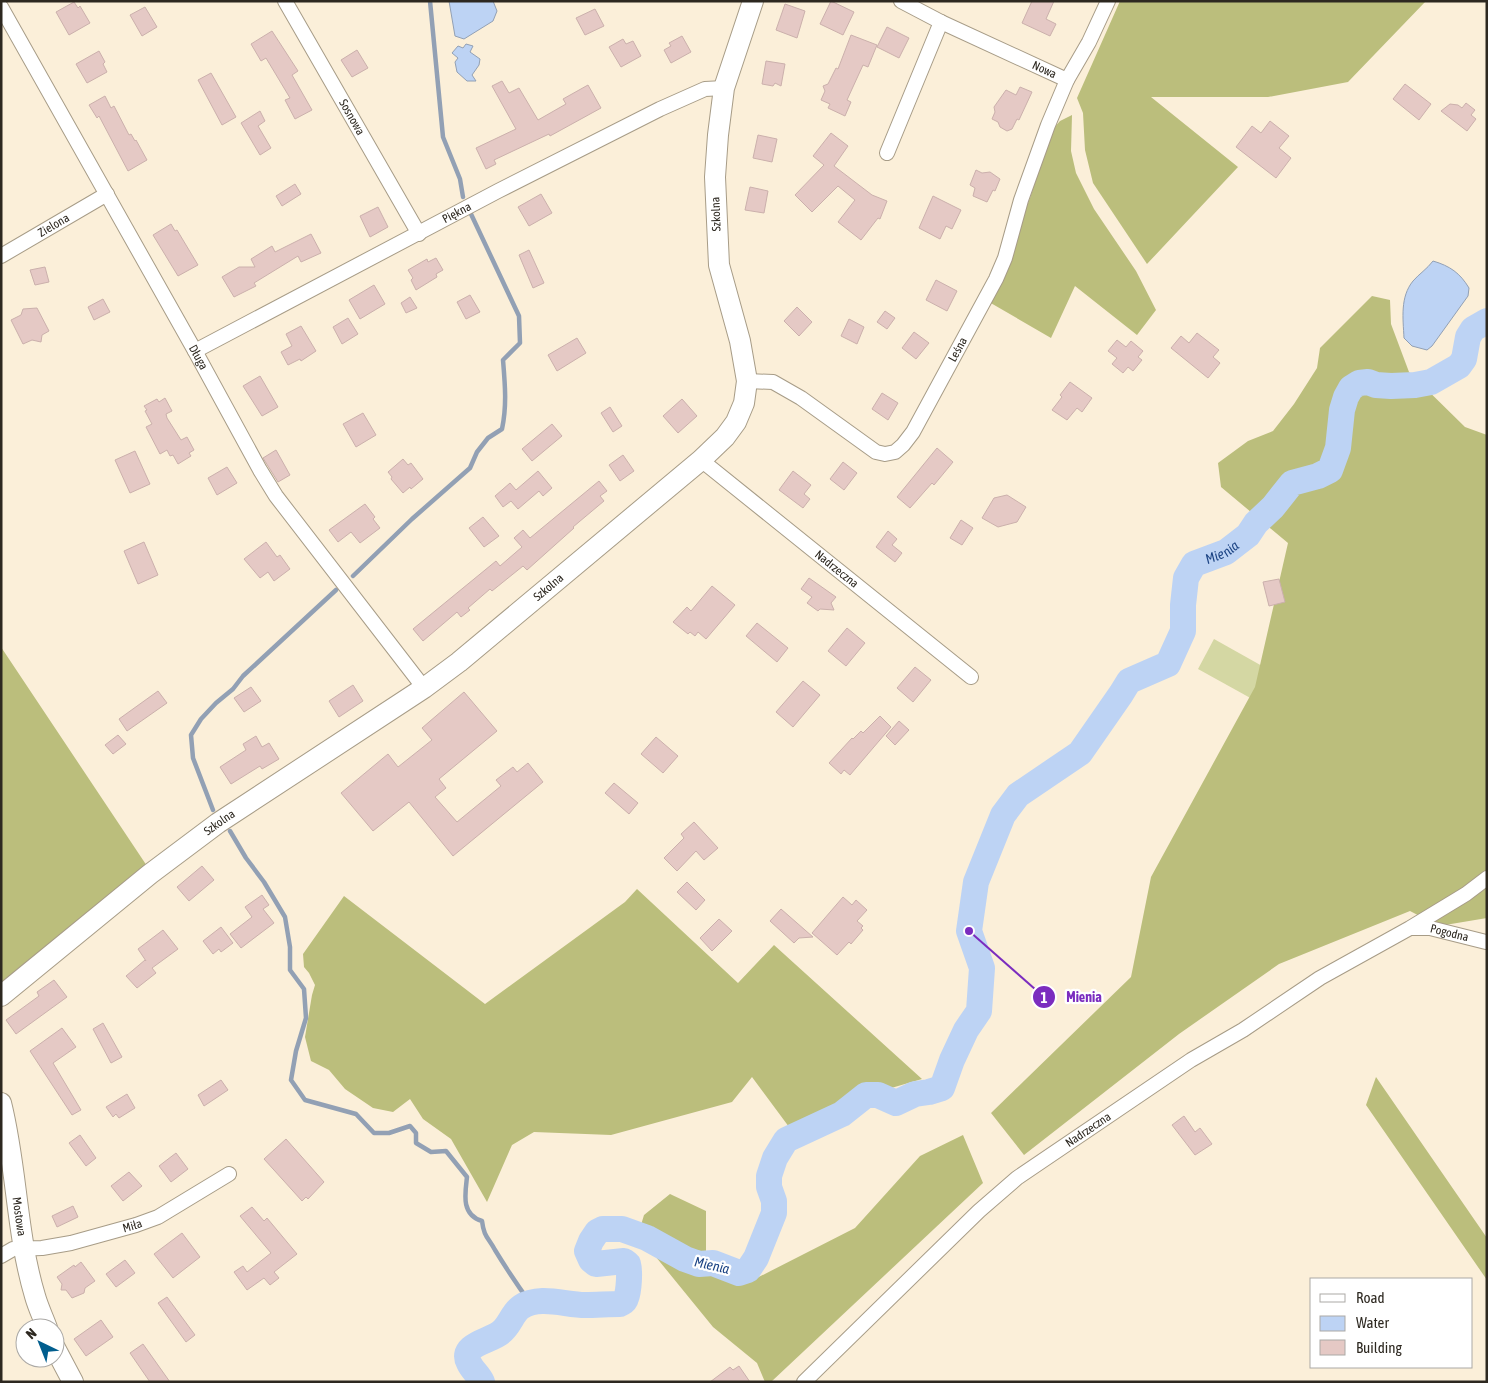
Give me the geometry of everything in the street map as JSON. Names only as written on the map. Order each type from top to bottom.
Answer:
[{"type":"street","name":"Sosnowa","points":[[284,1],[419,234]]},
{"type":"street","name":"Szkolna","points":[[1,996],[150,874],[218,822],[424,688],[459,662],[701,460],[725,437],[736,422],[744,403],[748,381],[740,341],[723,282],[718,248],[714,177],[724,88],[753,1]]},
{"type":"street","name":"Nowa","points":[[901,1],[941,22],[1067,80],[1089,42],[1108,1]]},
{"type":"street","name":"Długa","points":[[1,7],[276,496],[424,688]]},
{"type":"street","points":[[887,153],[941,22]]},
{"type":"street","name":"Leśna","points":[[748,381],[773,382],[801,398],[876,452],[885,454],[895,452],[903,445],[913,432],[942,381],[996,279],[1005,258],[1024,192],[1048,125],[1067,80]]},
{"type":"street","name":"Piękna","points":[[195,351],[498,191],[660,109],[704,88],[724,88]]},
{"type":"street","name":"Zielona","points":[[1,256],[107,194]]},
{"type":"street","name":"Nadrzeczna","points":[[701,460],[971,678]]},
{"type":"street","name":"Nadrzeczna","points":[[804,1382],[979,1211],[1017,1178],[1191,1060],[1243,1030],[1320,978],[1410,928],[1466,894],[1487,878]]},
{"type":"street","name":"Pogodna","points":[[1410,928],[1437,930],[1486,942]]},
{"type":"street","name":"Mostowa","points":[[1,1103],[11,1146],[24,1249],[35,1295],[43,1318]]},
{"type":"street","name":"Miła","points":[[1,1256],[13,1249],[71,1243],[158,1217],[230,1174]]},
{"type":"street","points":[[65,1367],[73,1382]]},
{"type":"green space","points":[[1120,1],[1426,1],[1348,82],[1268,97],[1151,97],[1238,167],[1147,264],[1093,183],[1085,150],[1083,113],[1077,98]]},
{"type":"green space","points":[[1072,115],[1071,151],[1076,173],[1094,209],[1136,271],[1156,310],[1137,335],[1075,286],[1051,338],[989,302],[1030,198],[1052,130],[1060,121]]},
{"type":"green space","points":[[1372,296],[1390,300],[1391,324],[1409,372],[1465,427],[1487,435],[1487,918],[1439,926],[1410,911],[1279,964],[1179,1034],[1024,1155],[991,1113],[1131,977],[1151,877],[1255,687],[1288,543],[1221,487],[1218,463],[1248,441],[1273,431],[1294,404],[1317,368],[1320,348]]},
{"type":"green space","points":[[1214,639],[1271,671],[1254,700],[1198,669]]},
{"type":"green space","points":[[1,647],[147,866],[1,983]]},
{"type":"green space","points":[[637,889],[738,983],[774,945],[922,1079],[881,1091],[867,1090],[792,1131],[752,1077],[732,1102],[611,1135],[534,1132],[512,1145],[487,1202],[451,1139],[423,1119],[410,1099],[393,1112],[373,1108],[345,1089],[329,1070],[311,1061],[305,1037],[315,985],[304,967],[303,954],[344,896],[485,1004],[625,902]]},
{"type":"green space","points":[[1376,1077],[1487,1238],[1487,1280],[1366,1105]]},
{"type":"green space","points":[[963,1135],[983,1183],[771,1382],[765,1382],[757,1363],[713,1327],[638,1235],[644,1215],[670,1194],[706,1211],[706,1266],[751,1281],[855,1228],[920,1156]]},
{"type":"water","points":[[449,1],[493,1],[497,11],[493,21],[464,39],[455,36]]},
{"type":"water","points":[[466,44],[473,46],[470,52],[480,59],[479,65],[472,75],[476,81],[467,81],[457,72],[455,62],[458,58],[452,53],[458,46],[463,48]]},
{"type":"water","points":[[1433,261],[1445,265],[1454,271],[1469,288],[1468,296],[1432,346],[1427,350],[1412,346],[1404,338],[1403,308],[1409,287],[1415,278]]},
{"type":"building","points":[[831,1],[854,12],[843,35],[820,24]]},
{"type":"building","points":[[1032,1],[1054,1],[1046,19],[1056,24],[1050,36],[1022,23]]},
{"type":"building","points":[[74,2],[78,8],[80,6],[90,23],[69,35],[56,12]]},
{"type":"building","points":[[785,4],[805,11],[797,38],[776,30]]},
{"type":"building","points":[[145,7],[157,27],[142,36],[130,15]]},
{"type":"building","points":[[595,9],[604,26],[585,35],[576,18]]},
{"type":"building","points":[[887,27],[909,38],[899,58],[877,47]]},
{"type":"building","points":[[272,31],[298,71],[292,75],[312,110],[295,119],[285,100],[290,98],[266,58],[261,61],[251,44]]},
{"type":"building","points":[[851,35],[877,45],[868,67],[863,65],[847,100],[851,102],[845,116],[828,108],[830,104],[821,100],[825,91],[823,86],[828,84],[836,68],[838,69]]},
{"type":"building","points":[[682,36],[691,52],[671,63],[664,50],[671,46],[669,43]]},
{"type":"building","points":[[623,39],[626,44],[633,41],[641,56],[621,67],[609,47]]},
{"type":"building","points":[[357,50],[368,68],[352,77],[341,60]]},
{"type":"building","points":[[99,51],[105,62],[103,64],[107,72],[87,83],[76,64]]},
{"type":"building","points":[[766,61],[785,64],[781,86],[775,83],[773,86],[762,84]]},
{"type":"building","points":[[211,73],[236,117],[222,125],[198,80]]},
{"type":"building","points":[[502,81],[509,93],[519,88],[538,120],[566,104],[563,99],[588,85],[601,108],[550,136],[549,134],[494,160],[496,164],[486,169],[476,148],[516,129],[492,86]]},
{"type":"building","points":[[1405,84],[1431,104],[1419,120],[1393,99]]},
{"type":"building","points":[[1020,87],[1032,92],[1019,120],[1017,119],[1012,129],[1007,131],[992,119],[995,112],[994,107],[1006,90],[1016,95]]},
{"type":"building","points":[[105,96],[111,108],[114,106],[129,135],[131,134],[136,140],[147,160],[128,171],[99,116],[97,118],[89,105]]},
{"type":"building","points":[[1466,103],[1475,110],[1471,115],[1476,119],[1467,131],[1441,111],[1450,104],[1458,105],[1462,108]]},
{"type":"building","points":[[260,111],[265,121],[258,126],[271,148],[260,155],[241,123]]},
{"type":"building","points":[[1270,121],[1289,136],[1279,148],[1291,158],[1276,178],[1236,147],[1252,126],[1261,133]]},
{"type":"building","points":[[831,133],[848,146],[834,166],[872,195],[887,201],[880,219],[878,218],[861,240],[838,222],[855,200],[838,186],[812,212],[795,195],[824,165],[813,156]]},
{"type":"building","points":[[758,135],[777,139],[772,162],[753,158]]},
{"type":"building","points":[[976,170],[982,173],[990,172],[1000,179],[995,191],[993,190],[987,202],[973,196],[975,188],[970,185]]},
{"type":"building","points":[[295,184],[301,194],[282,206],[276,196]]},
{"type":"building","points":[[750,187],[768,191],[764,213],[745,210]]},
{"type":"building","points":[[541,194],[552,213],[529,226],[518,207]]},
{"type":"building","points":[[933,196],[961,210],[952,229],[946,226],[940,239],[919,228]]},
{"type":"building","points":[[378,207],[388,227],[370,237],[360,216]]},
{"type":"building","points":[[171,224],[175,231],[177,230],[198,265],[178,276],[153,235]]},
{"type":"building","points":[[311,234],[321,253],[301,262],[298,256],[254,283],[256,286],[234,297],[222,277],[239,267],[255,267],[251,259],[272,246],[275,252]]},
{"type":"building","points":[[529,250],[544,283],[533,288],[519,255]]},
{"type":"building","points":[[436,258],[443,270],[436,274],[437,277],[416,290],[411,280],[413,278],[408,270],[427,259],[428,262]]},
{"type":"building","points":[[45,267],[49,282],[35,285],[30,270]]},
{"type":"building","points":[[936,280],[957,291],[947,311],[926,300]]},
{"type":"building","points":[[374,285],[385,304],[360,319],[349,300]]},
{"type":"building","points":[[470,295],[480,312],[466,319],[457,302]]},
{"type":"building","points":[[410,297],[417,308],[406,313],[401,303]]},
{"type":"building","points":[[103,299],[110,312],[94,320],[88,307]]},
{"type":"building","points":[[797,307],[812,322],[799,336],[784,321]]},
{"type":"building","points":[[37,308],[49,331],[42,335],[41,342],[32,340],[23,344],[11,320],[21,315],[23,309]]},
{"type":"building","points":[[885,311],[895,318],[887,329],[877,322]]},
{"type":"building","points":[[348,318],[358,334],[342,344],[333,327]]},
{"type":"building","points":[[849,319],[864,327],[857,344],[841,336]]},
{"type":"building","points":[[301,326],[316,351],[301,361],[300,359],[288,365],[281,352],[292,346],[286,334]]},
{"type":"building","points":[[914,332],[929,343],[916,359],[902,348]]},
{"type":"building","points":[[1197,333],[1219,350],[1213,357],[1220,363],[1208,378],[1171,348],[1181,336],[1189,343]]},
{"type":"building","points":[[577,338],[586,353],[557,371],[548,355]]},
{"type":"building","points":[[1117,340],[1126,347],[1131,341],[1143,351],[1138,357],[1142,360],[1133,371],[1128,367],[1123,373],[1112,364],[1117,358],[1108,351]]},
{"type":"building","points":[[260,376],[278,407],[262,416],[243,386]]},
{"type":"building","points":[[1070,382],[1092,398],[1082,412],[1077,408],[1067,420],[1052,410]]},
{"type":"building","points":[[882,393],[898,403],[888,420],[872,409]]},
{"type":"building","points":[[165,398],[172,411],[166,414],[167,418],[181,440],[187,437],[194,450],[189,453],[191,456],[178,464],[173,455],[170,456],[167,450],[160,454],[146,427],[152,424],[144,406],[157,399],[159,402]]},
{"type":"building","points":[[682,399],[697,416],[678,433],[663,416]]},
{"type":"building","points":[[610,407],[622,426],[613,432],[601,413]]},
{"type":"building","points":[[363,413],[376,435],[356,447],[343,424]]},
{"type":"building","points":[[552,424],[562,436],[532,461],[522,449]]},
{"type":"building","points":[[937,448],[953,462],[934,485],[932,483],[910,508],[897,497]]},
{"type":"building","points":[[276,450],[290,475],[278,482],[263,458]]},
{"type":"building","points":[[135,451],[150,484],[130,493],[115,460]]},
{"type":"building","points":[[623,455],[634,471],[620,481],[609,465]]},
{"type":"building","points":[[403,459],[408,465],[411,463],[423,479],[403,493],[391,479],[392,477],[388,472]]},
{"type":"building","points":[[843,462],[857,473],[844,490],[830,479]]},
{"type":"building","points":[[227,467],[237,483],[217,495],[208,478]]},
{"type":"building","points":[[538,471],[552,488],[543,496],[539,491],[518,509],[511,501],[503,507],[495,496],[510,483],[516,490]]},
{"type":"building","points":[[793,471],[811,485],[804,494],[810,499],[803,508],[779,490]]},
{"type":"building","points":[[599,481],[607,491],[600,496],[604,501],[527,570],[523,566],[492,591],[490,589],[468,608],[470,610],[461,617],[457,612],[423,641],[413,629],[496,561],[500,566],[522,547],[514,538],[523,530],[530,538]]},
{"type":"building","points":[[1007,495],[1026,507],[1017,522],[998,527],[982,518],[994,498]]},
{"type":"building","points":[[365,504],[375,517],[373,519],[380,528],[360,543],[351,532],[338,542],[329,530]]},
{"type":"building","points":[[483,517],[499,536],[484,547],[469,528]]},
{"type":"building","points":[[961,520],[973,528],[962,545],[950,538]]},
{"type":"building","points":[[888,531],[897,539],[892,545],[902,553],[895,562],[876,547]]},
{"type":"building","points":[[144,542],[158,575],[138,584],[124,551]]},
{"type":"building","points":[[266,542],[277,557],[280,555],[290,569],[274,581],[268,572],[260,578],[244,559]]},
{"type":"building","points":[[809,578],[836,597],[831,603],[834,610],[820,609],[818,611],[807,603],[812,597],[801,589]]},
{"type":"building","points":[[1279,579],[1285,602],[1269,606],[1263,582]]},
{"type":"building","points":[[712,586],[735,605],[706,639],[698,632],[695,636],[690,632],[688,634],[673,622],[687,607],[691,611]]},
{"type":"building","points":[[757,623],[788,648],[777,662],[746,636]]},
{"type":"building","points":[[847,628],[865,643],[846,666],[828,651]]},
{"type":"building","points":[[915,667],[931,680],[913,702],[897,688]]},
{"type":"building","points":[[803,681],[820,695],[793,727],[776,712]]},
{"type":"building","points":[[353,685],[363,701],[339,717],[329,701]]},
{"type":"building","points":[[251,687],[261,701],[244,712],[234,698]]},
{"type":"building","points":[[158,691],[167,703],[127,731],[119,719]]},
{"type":"building","points":[[464,692],[497,731],[439,779],[446,788],[435,797],[457,822],[501,786],[496,780],[513,767],[517,772],[528,763],[543,782],[453,856],[409,802],[373,831],[341,793],[388,754],[398,767],[432,740],[422,728]]},
{"type":"building","points":[[880,716],[891,727],[850,775],[844,770],[841,774],[829,763],[852,738],[861,731],[863,733]]},
{"type":"building","points":[[899,721],[909,730],[895,745],[886,736]]},
{"type":"building","points":[[118,735],[126,744],[113,754],[105,745]]},
{"type":"building","points":[[256,736],[262,747],[269,743],[279,759],[262,769],[260,766],[231,784],[220,767],[246,750],[243,744]]},
{"type":"building","points":[[656,737],[678,756],[663,773],[641,754]]},
{"type":"building","points":[[614,783],[638,803],[629,814],[605,793]]},
{"type":"building","points":[[694,822],[718,848],[704,860],[696,851],[677,871],[664,858],[684,838],[681,834]]},
{"type":"building","points":[[202,866],[214,880],[189,901],[177,887]]},
{"type":"building","points":[[687,882],[705,900],[696,910],[677,892]]},
{"type":"building","points":[[262,895],[269,905],[263,909],[274,923],[241,948],[230,934],[252,917],[245,907]]},
{"type":"building","points":[[843,897],[852,905],[856,900],[867,910],[857,921],[863,926],[861,928],[863,930],[851,944],[849,942],[837,955],[812,933]]},
{"type":"building","points":[[781,909],[813,937],[799,938],[794,943],[770,921]]},
{"type":"building","points":[[719,919],[732,931],[712,951],[700,938]]},
{"type":"building","points":[[221,927],[233,943],[221,952],[219,949],[213,954],[203,941]]},
{"type":"building","points":[[163,930],[178,949],[152,968],[156,973],[137,988],[126,976],[146,961],[138,949]]},
{"type":"building","points":[[54,980],[67,997],[16,1034],[6,1020],[39,996],[37,992]]},
{"type":"building","points":[[103,1023],[122,1057],[111,1063],[93,1029]]},
{"type":"building","points":[[62,1028],[76,1047],[53,1063],[81,1110],[72,1115],[30,1051]]},
{"type":"building","points":[[221,1080],[228,1090],[204,1106],[198,1095]]},
{"type":"building","points":[[127,1094],[135,1108],[119,1118],[116,1114],[113,1117],[106,1107]]},
{"type":"building","points":[[1184,1116],[1195,1132],[1200,1128],[1212,1144],[1195,1155],[1172,1125]]},
{"type":"building","points":[[80,1135],[96,1158],[86,1166],[69,1143]]},
{"type":"building","points":[[286,1139],[324,1182],[308,1199],[306,1197],[302,1201],[264,1159]]},
{"type":"building","points":[[176,1153],[188,1169],[171,1182],[159,1166]]},
{"type":"building","points":[[129,1172],[142,1186],[123,1201],[111,1186]]},
{"type":"building","points":[[73,1206],[78,1217],[57,1227],[52,1216]]},
{"type":"building","points":[[252,1207],[264,1221],[267,1218],[297,1254],[274,1272],[279,1278],[270,1285],[264,1278],[247,1290],[234,1272],[243,1266],[247,1272],[271,1253],[240,1216]]},
{"type":"building","points":[[182,1233],[200,1257],[173,1278],[154,1254]]},
{"type":"building","points":[[125,1260],[135,1273],[116,1287],[106,1274]]},
{"type":"building","points":[[81,1262],[95,1281],[85,1288],[84,1293],[72,1298],[66,1290],[61,1290],[62,1284],[57,1277]]},
{"type":"building","points":[[167,1297],[195,1335],[186,1342],[158,1303]]},
{"type":"building","points":[[101,1320],[113,1337],[86,1356],[74,1339]]},
{"type":"building","points":[[143,1344],[170,1382],[150,1382],[130,1353]]},
{"type":"building","points":[[739,1366],[750,1382],[710,1382],[730,1367],[733,1370]]},
{"type":"waterway","points":[[430,1],[443,137],[460,179],[463,197]]},
{"type":"waterway","points":[[353,576],[412,519],[470,468],[477,452],[488,438],[502,429],[505,403],[503,360],[520,343],[519,316],[471,214]]},
{"type":"waterway","name":"Mienia","points":[[482,1382],[469,1363],[468,1352],[477,1344],[503,1330],[521,1307],[528,1303],[544,1301],[585,1305],[620,1304],[625,1300],[628,1286],[628,1264],[624,1261],[596,1264],[591,1260],[587,1251],[597,1232],[603,1229],[622,1229],[647,1238],[685,1259],[699,1264],[713,1263],[739,1273],[748,1270],[756,1258],[774,1213],[774,1201],[769,1187],[769,1176],[775,1158],[786,1140],[842,1114],[866,1095],[878,1095],[896,1103],[915,1094],[942,1088],[966,1030],[979,1011],[982,968],[969,931],[976,882],[1003,815],[1018,795],[1080,753],[1129,681],[1168,664],[1183,631],[1186,578],[1194,564],[1226,552],[1248,535],[1256,523],[1273,507],[1292,483],[1318,476],[1330,470],[1338,448],[1342,410],[1351,388],[1359,383],[1368,382],[1376,385],[1391,386],[1431,382],[1459,366],[1464,359],[1468,337],[1473,329],[1487,321]]},
{"type":"waterway","points":[[213,810],[193,758],[191,735],[201,719],[216,703],[336,590]]},
{"type":"waterway","points":[[230,831],[285,917],[290,947],[290,970],[304,989],[306,1018],[296,1051],[291,1080],[305,1100],[356,1114],[374,1133],[389,1133],[410,1126],[416,1133],[416,1143],[431,1152],[446,1151],[467,1177],[465,1197],[467,1209],[475,1218],[482,1221],[487,1237],[531,1304]]},
{"type":"place","name":"Mienia","points":[[969,931]]}]
